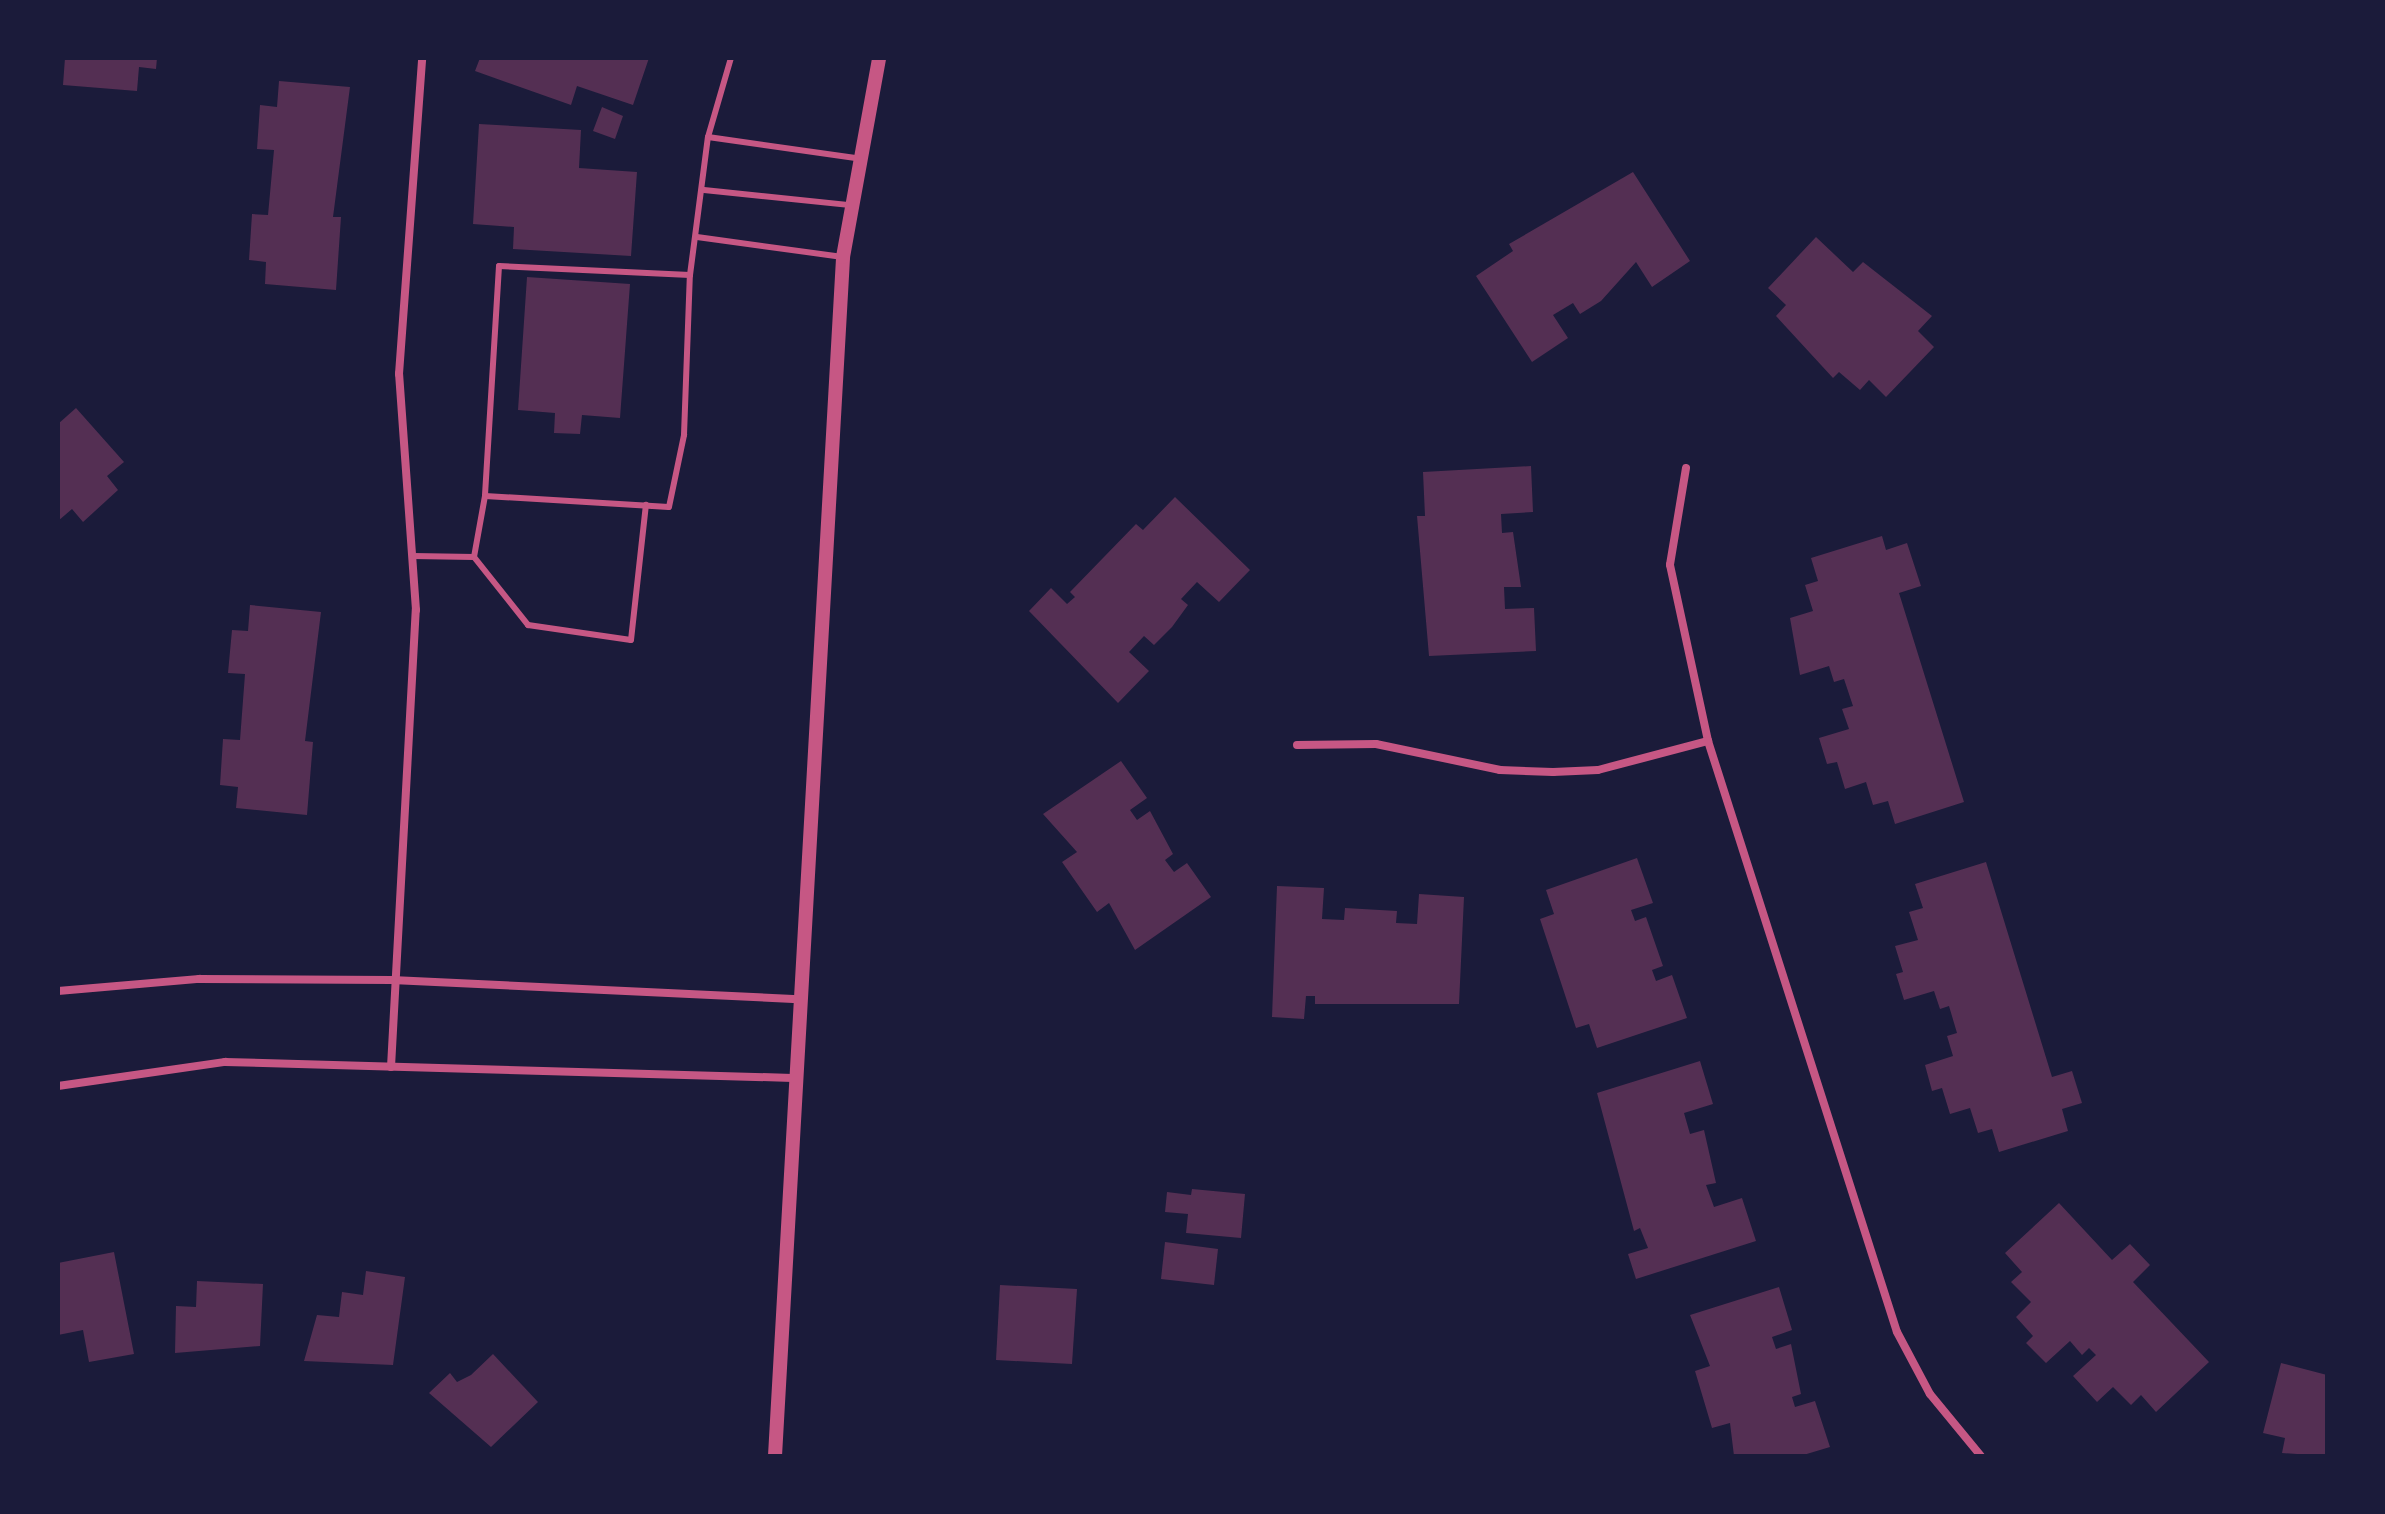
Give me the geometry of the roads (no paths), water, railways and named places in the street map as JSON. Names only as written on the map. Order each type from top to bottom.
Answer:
[{"type":"street","points":[[391,1067],[392,980],[413,694],[413,556],[399,374],[422,58]]},
{"type":"street","points":[[775,1456],[793,1078],[843,257],[856,158],[879,58]]},
{"type":"street","points":[[1686,468],[1670,565],[1708,741],[1897,1332],[1930,1394],[1981,1456]]},
{"type":"street","points":[[1297,745],[1376,744],[1500,770],[1553,772],[1598,770],[1708,741]]},
{"type":"street","points":[[58,991],[199,979],[392,980],[799,999]]},
{"type":"street","points":[[58,1086],[225,1062],[793,1078]]},
{"type":"lane","points":[[485,496],[669,507],[684,435],[690,275],[704,190],[708,137],[731,58]]},
{"type":"lane","points":[[708,137],[856,158]]},
{"type":"lane","points":[[704,190],[850,205]]},
{"type":"lane","points":[[697,237],[843,257]]},
{"type":"lane","points":[[646,505],[631,640],[528,625],[474,557],[485,496],[499,266],[690,275]]},
{"type":"lane","points":[[413,556],[474,557]]}]
